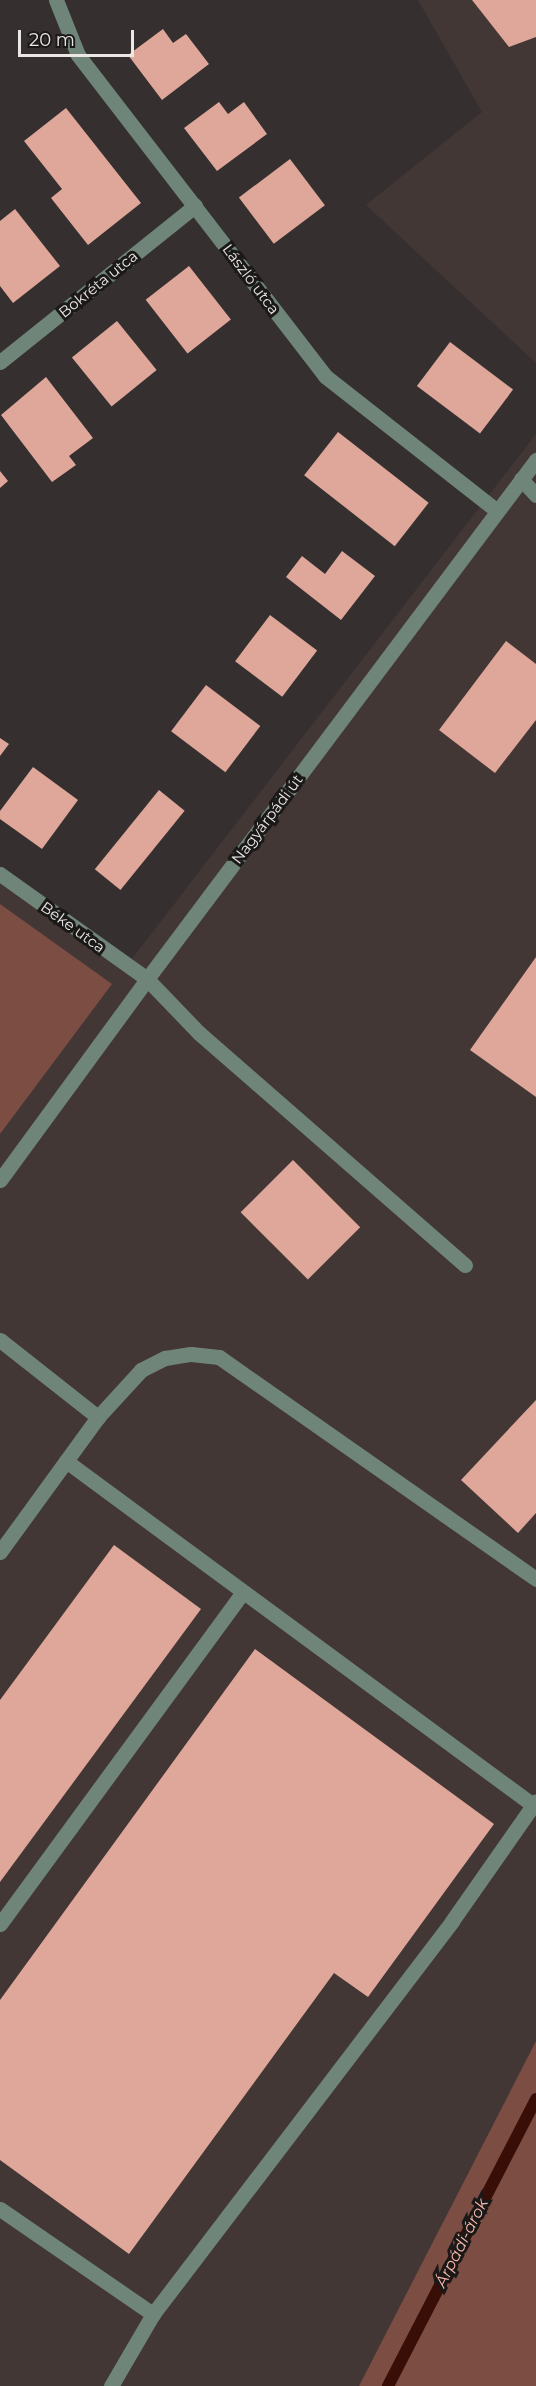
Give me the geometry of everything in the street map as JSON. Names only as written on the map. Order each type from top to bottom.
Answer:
[{"type":"street","name":"László utca","points":[[56,0],[78,55],[325,376],[497,511]]},
{"type":"street","name":"Bokréta utca","points":[[0,362],[195,206]]},
{"type":"street","name":"Nagyárpádi út","points":[[0,1180],[536,460]]},
{"type":"street","points":[[521,479],[536,495]]},
{"type":"street","name":"Béke utca","points":[[0,874],[147,980],[199,1033],[465,1265]]},
{"type":"street","points":[[0,1340],[98,1417]]},
{"type":"street","points":[[0,1552],[98,1417],[141,1370],[165,1358],[219,1357],[536,1579]]},
{"type":"street","points":[[66,1461],[534,1803],[452,1921],[153,2314],[111,2386]]},
{"type":"street","points":[[0,1924],[243,1592]]},
{"type":"street","points":[[0,2209],[153,2314]]},
{"type":"shaded area","points":[[418,0],[536,0],[536,363],[366,205],[482,112]]},
{"type":"shaded area","points":[[536,434],[536,2041],[359,2386],[0,2386],[0,878],[125,968]]},
{"type":"shaded area","points":[[0,904],[112,984],[0,1134]]},
{"type":"shaded area","points":[[536,2041],[536,2386],[359,2386]]},
{"type":"building","points":[[472,0],[536,0],[536,37],[509,47]]},
{"type":"building","points":[[163,29],[173,43],[186,34],[209,64],[162,100],[128,55]]},
{"type":"building","points":[[219,102],[228,114],[244,102],[267,134],[217,171],[184,128]]},
{"type":"building","points":[[66,108],[141,203],[88,245],[51,198],[62,189],[24,141]]},
{"type":"building","points":[[290,159],[325,205],[274,244],[239,198]]},
{"type":"building","points":[[15,209],[60,266],[13,303],[0,286],[0,221]]},
{"type":"building","points":[[189,266],[231,320],[188,353],[146,300]]},
{"type":"building","points":[[117,321],[157,370],[112,406],[72,358]]},
{"type":"building","points":[[450,342],[513,390],[480,433],[417,386]]},
{"type":"building","points":[[46,377],[93,438],[69,456],[76,465],[52,482],[1,415]]},
{"type":"building","points":[[338,432],[429,503],[395,546],[304,475]]},
{"type":"building","points":[[0,471],[8,481],[0,488]]},
{"type":"building","points":[[342,551],[375,576],[341,620],[286,577],[302,556],[325,574]]},
{"type":"building","points":[[270,615],[317,651],[282,697],[235,661]]},
{"type":"building","points":[[506,641],[536,664],[536,720],[495,773],[439,730]]},
{"type":"building","points":[[206,685],[260,726],[225,772],[171,731]]},
{"type":"building","points":[[0,738],[9,744],[0,756]]},
{"type":"building","points":[[33,767],[78,800],[42,849],[0,819],[0,811]]},
{"type":"building","points":[[159,790],[185,811],[120,890],[95,869]]},
{"type":"building","points":[[536,957],[536,1097],[470,1050]]},
{"type":"building","points":[[293,1160],[360,1227],[308,1280],[241,1212]]},
{"type":"building","points":[[536,1400],[536,1513],[518,1533],[461,1480]]},
{"type":"building","points":[[114,1545],[201,1609],[0,1882],[0,1700]]},
{"type":"building","points":[[255,1649],[494,1824],[368,1997],[334,1973],[129,2254],[0,2160],[0,2000]]},
{"type":"waterway","name":"Árpádi-árok","points":[[388,2386],[536,2099]]}]
